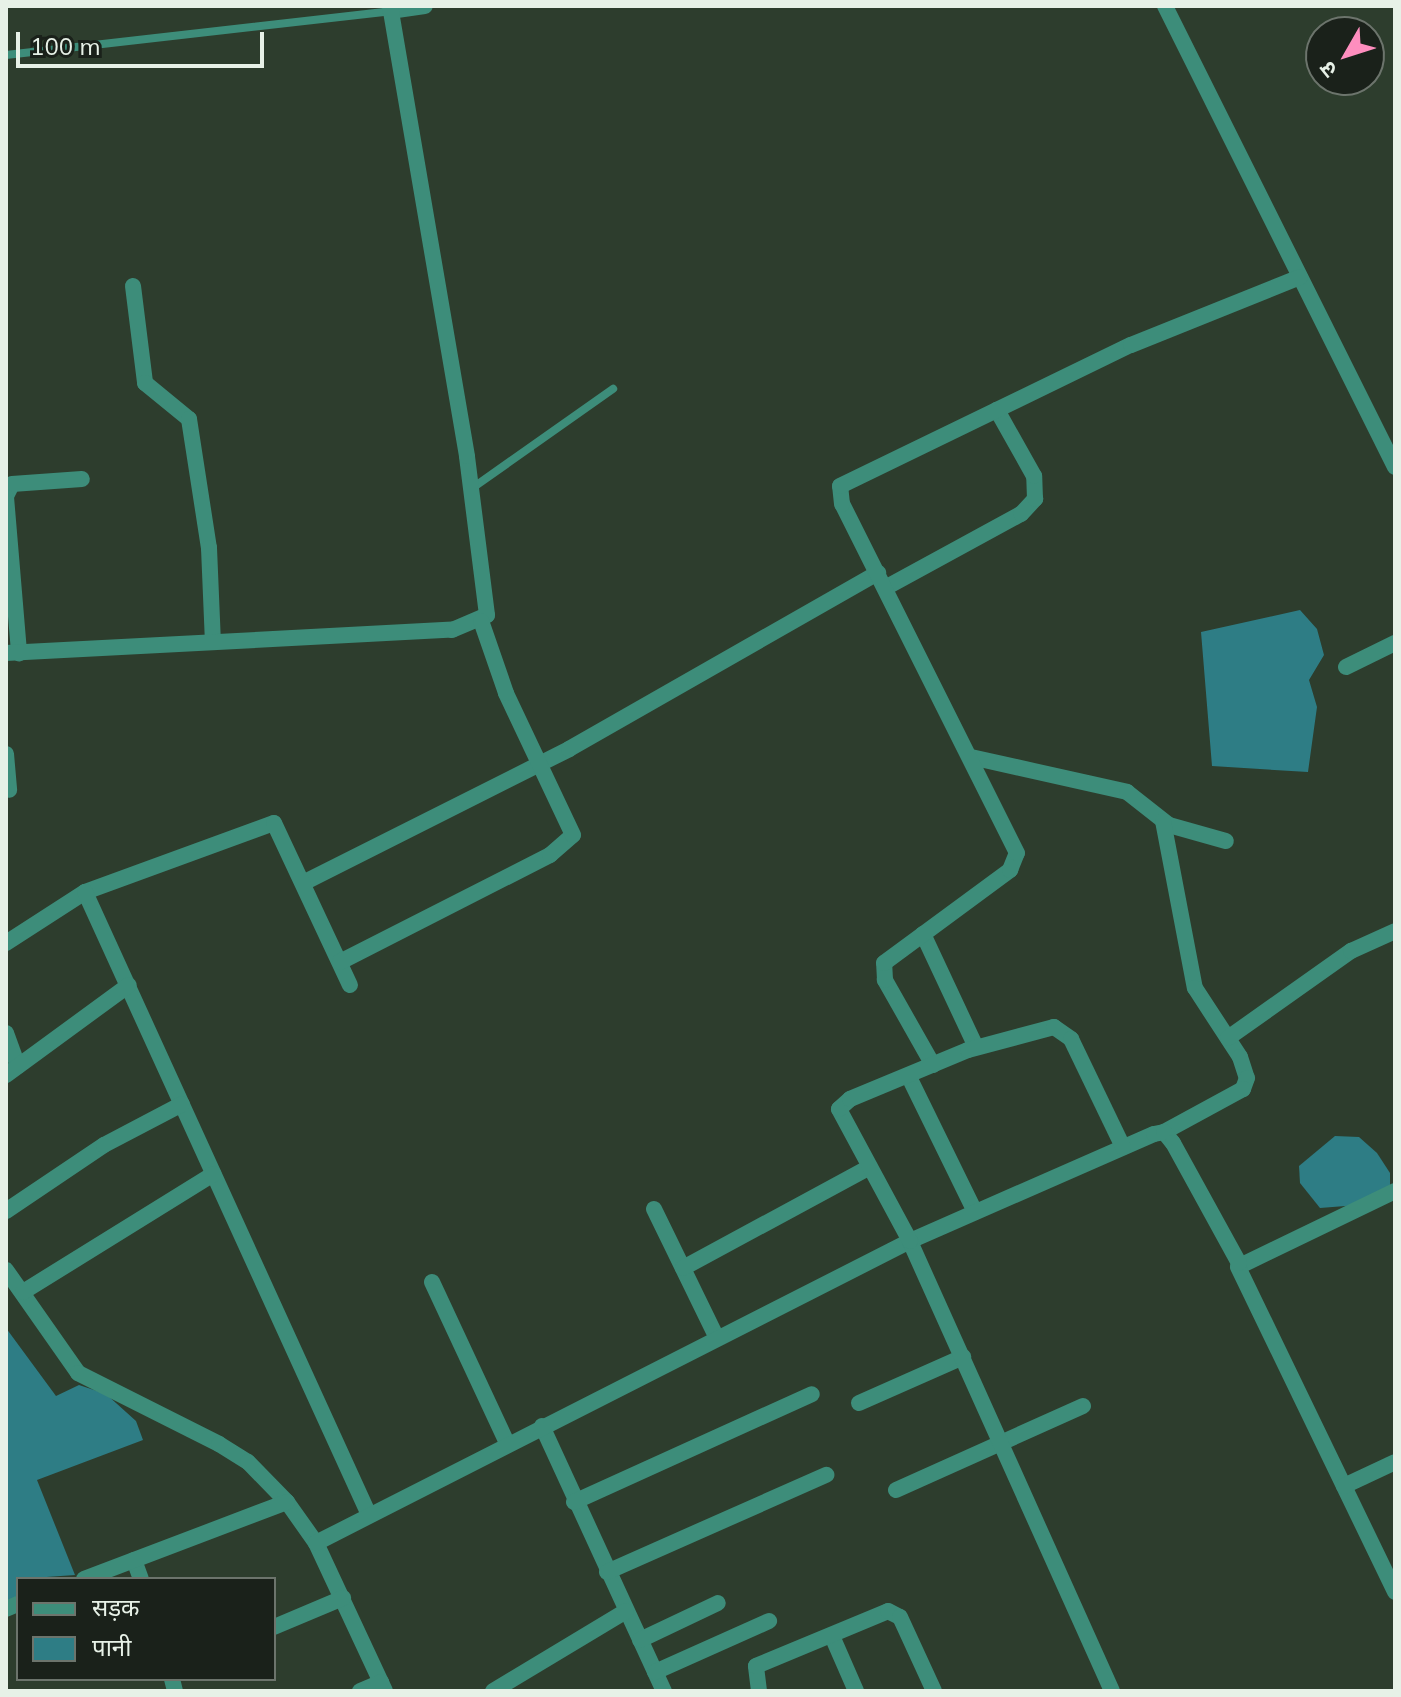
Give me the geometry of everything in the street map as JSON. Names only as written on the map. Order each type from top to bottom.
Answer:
[{"type":"street","points":[[340,962],[570,841],[573,828],[506,693],[481,621],[488,600],[390,8],[425,6]]},
{"type":"street","points":[[1165,6],[1395,467]]},
{"type":"street","points":[[933,1065],[882,970],[923,934],[1016,863],[1013,841],[842,504],[840,486],[1131,345],[1300,277]]},
{"type":"street","points":[[133,286],[145,383],[189,419],[209,548],[213,642]]},
{"type":"street","points":[[305,882],[542,762],[881,581],[1021,514],[1035,499],[1034,476],[997,410]]},
{"type":"street","points":[[82,479],[12,484],[6,496],[12,653],[452,630],[481,621]]},
{"type":"street","points":[[1346,667],[1395,643]]},
{"type":"street","points":[[6,754],[9,790]]},
{"type":"street","points":[[971,757],[1127,792],[1163,821],[1226,841]]},
{"type":"street","points":[[316,1543],[507,1443],[910,1241],[1164,1132],[1243,1089],[1245,1069],[1195,988],[1163,821]]},
{"type":"street","points":[[6,943],[85,892],[274,823],[305,882],[350,985]]},
{"type":"street","points":[[85,892],[369,1515]]},
{"type":"street","points":[[1228,1038],[1351,951],[1395,931]]},
{"type":"street","points":[[923,934],[976,1047]]},
{"type":"street","points":[[6,1033],[12,1071],[129,985]]},
{"type":"street","points":[[1112,1691],[910,1241],[868,1168],[839,1109],[850,1099],[976,1047],[1061,1028],[1123,1147]]},
{"type":"street","points":[[909,1077],[975,1212]]},
{"type":"street","points":[[6,1211],[104,1145],[182,1104]]},
{"type":"street","points":[[1164,1132],[1239,1263],[1395,1592]]},
{"type":"street","points":[[683,1268],[868,1168]]},
{"type":"street","points":[[23,1292],[213,1174]]},
{"type":"street","points":[[1239,1263],[1395,1191]]},
{"type":"street","points":[[654,1209],[717,1338]]},
{"type":"street","points":[[6,1270],[78,1373],[219,1444],[248,1462],[287,1502],[316,1543],[383,1686],[360,1691]]},
{"type":"street","points":[[432,1282],[507,1443]]},
{"type":"street","points":[[859,1403],[963,1357]]},
{"type":"street","points":[[574,1502],[812,1394]]},
{"type":"street","points":[[896,1490],[1083,1406]]},
{"type":"street","points":[[542,1426],[661,1690]]},
{"type":"street","points":[[1344,1486],[1395,1462]]},
{"type":"street","points":[[607,1572],[826,1475]]},
{"type":"street","points":[[89,1577],[287,1502]]},
{"type":"street","points":[[134,1560],[140,1577]]},
{"type":"street","points":[[276,1626],[343,1598]]},
{"type":"street","points":[[640,1640],[718,1603]]},
{"type":"street","points":[[493,1691],[626,1611]]},
{"type":"street","points":[[759,1691],[756,1666],[895,1613],[934,1691]]},
{"type":"street","points":[[655,1672],[769,1621]]},
{"type":"street","points":[[832,1636],[856,1691]]},
{"type":"lane","points":[[6,55],[226,35],[390,8]]},
{"type":"lane","points":[[471,489],[613,389]]},
{"type":"water","points":[[1300,610],[1317,629],[1324,655],[1309,680],[1317,707],[1308,772],[1212,766],[1201,632]]},
{"type":"water","points":[[1335,1136],[1359,1137],[1377,1153],[1390,1173],[1390,1189],[1358,1205],[1320,1208],[1300,1183],[1299,1166]]},
{"type":"water","points":[[6,1328],[56,1396],[79,1385],[106,1394],[136,1421],[143,1440],[37,1480],[75,1575],[16,1577],[16,1598],[6,1602]]}]
